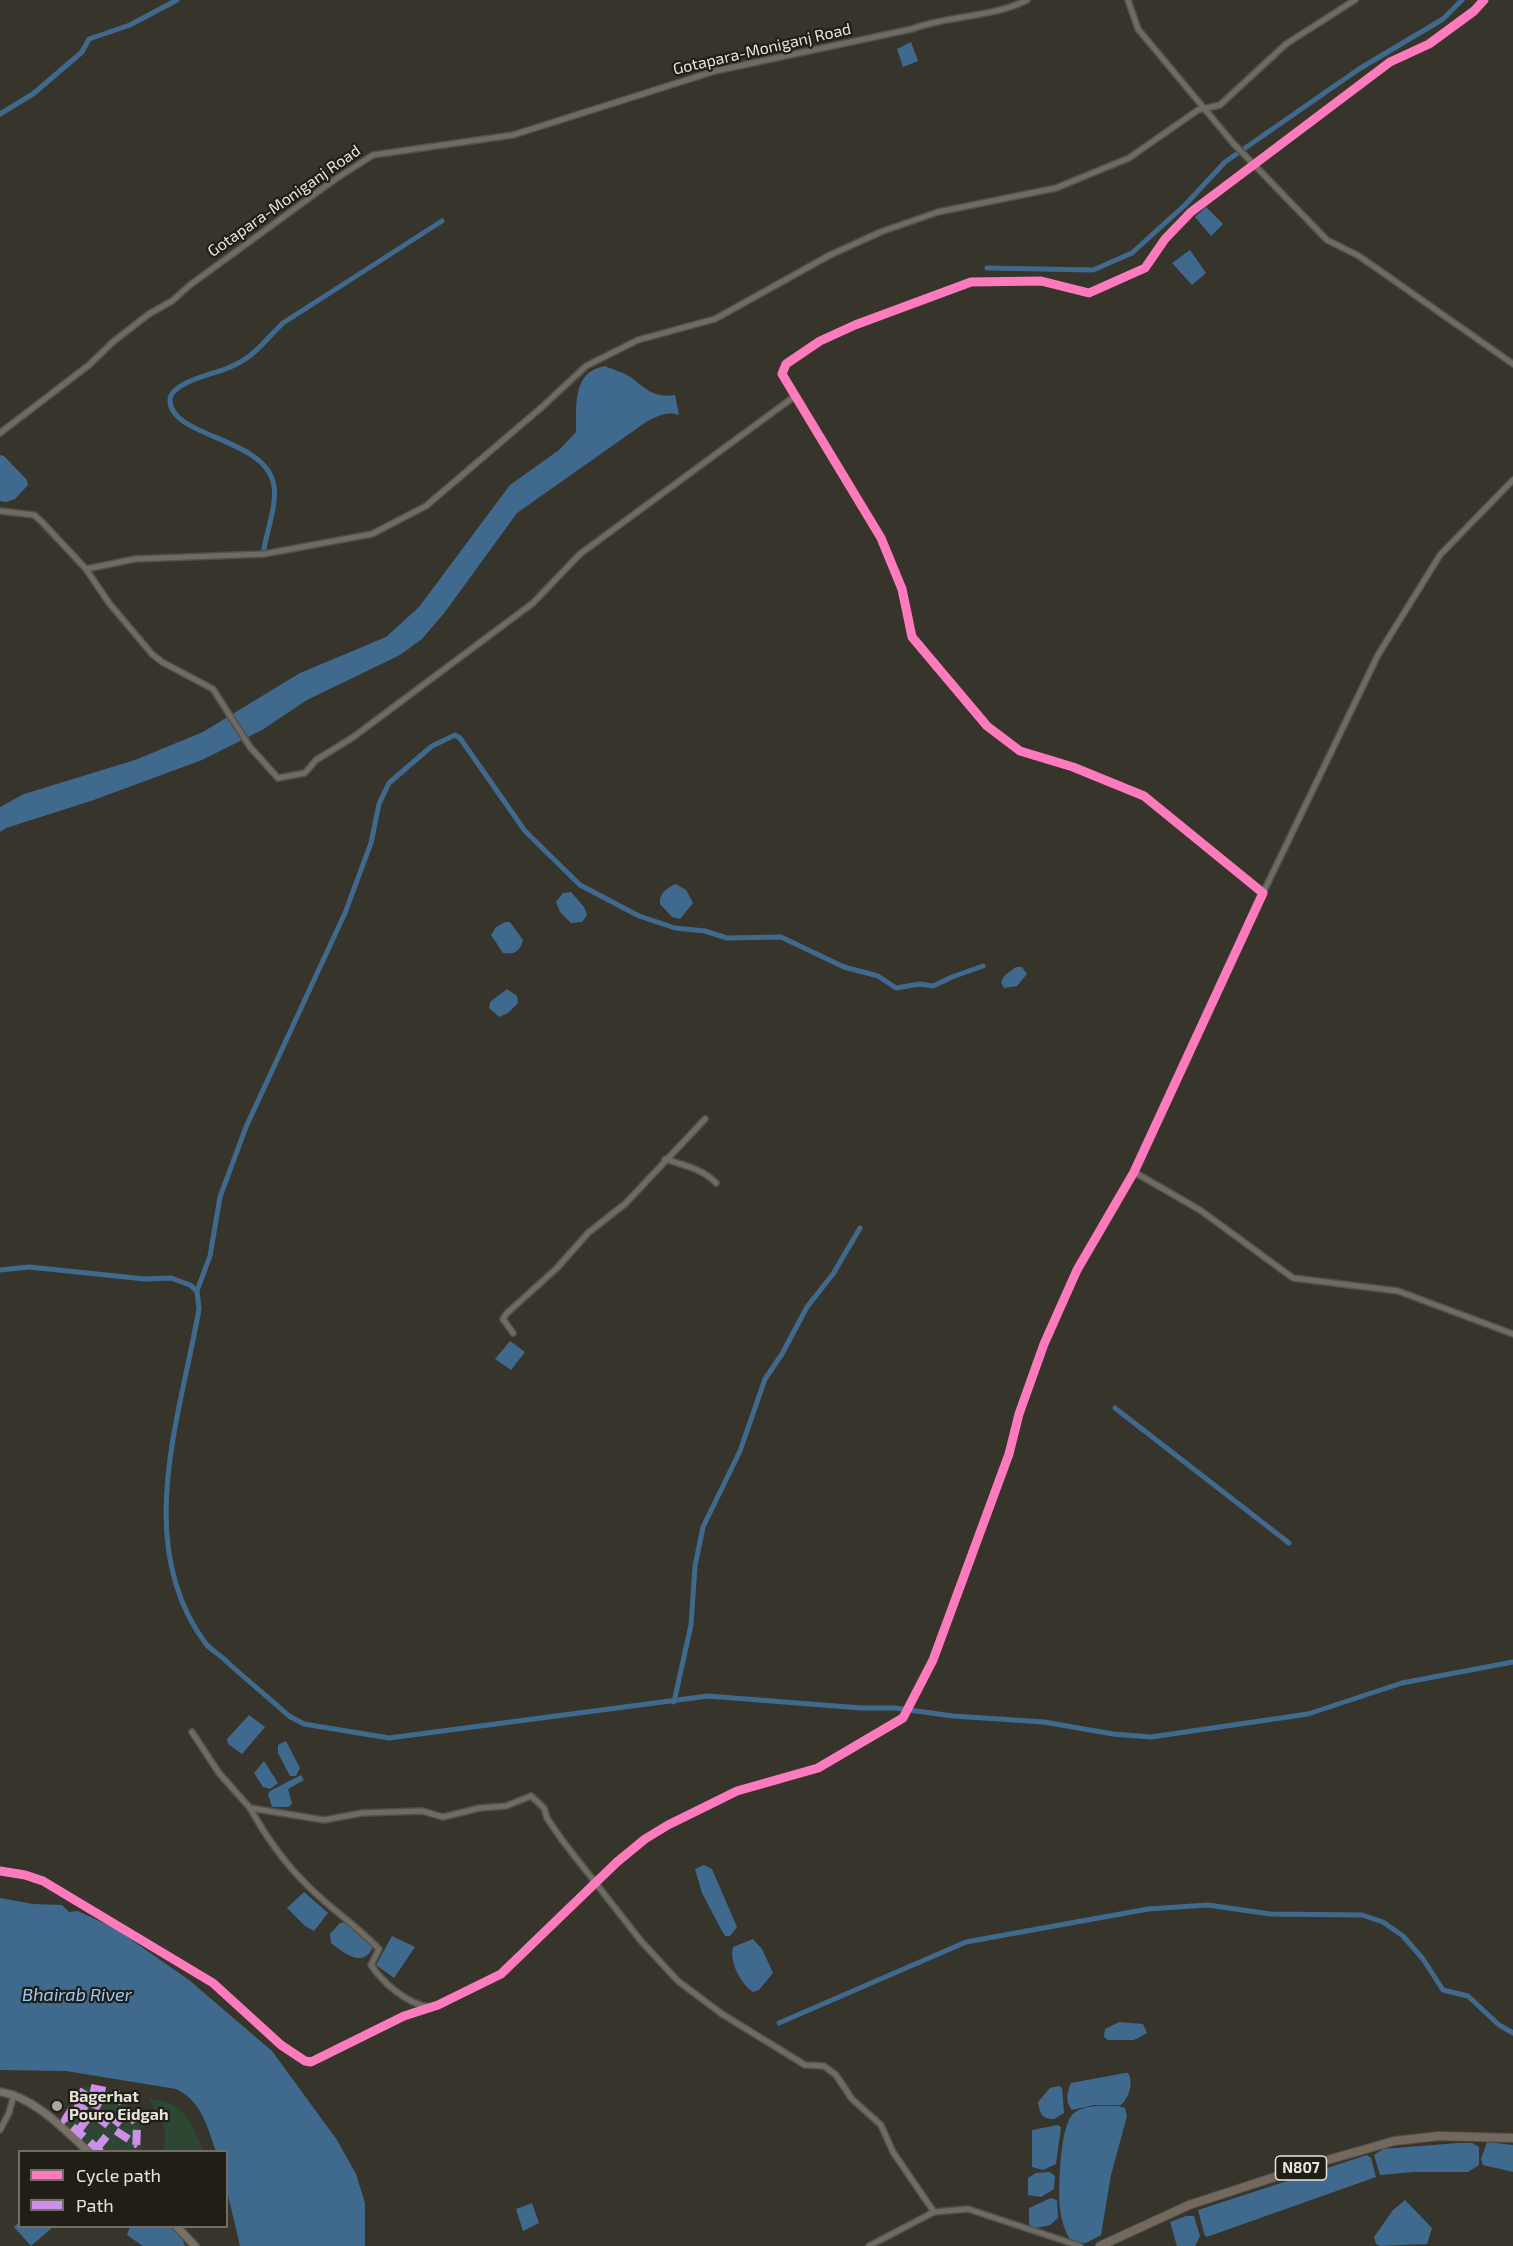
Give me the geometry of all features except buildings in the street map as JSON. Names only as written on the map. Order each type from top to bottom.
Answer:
[{"type":"highway","name":"N807","points":[[1100,2246],[1189,2205],[1394,2141],[1439,2136],[1513,2138]]},
{"type":"main road","points":[[0,2092],[14,2094],[45,2114],[88,2150]]},
{"type":"main road","points":[[178,2228],[195,2246]]},
{"type":"street","name":"Gotapara-Moniganj Road","points":[[0,433],[89,365],[114,341],[149,314],[172,301],[190,285],[365,159],[513,135],[715,71],[912,29],[932,21],[995,11],[1028,0]]},
{"type":"street","points":[[1128,0],[1138,28],[1233,143],[1328,240],[1359,256],[1513,364]]},
{"type":"street","points":[[86,569],[135,559],[264,554],[372,534],[426,506],[542,407],[586,366],[638,340],[715,319],[830,255],[883,231],[938,212],[1037,193],[1083,178],[1129,158],[1198,110],[1220,105],[1237,86],[1286,44],[1354,0]]},
{"type":"street","points":[[1263,893],[1144,796],[1073,767],[1020,751],[987,726],[912,637],[902,589],[881,538],[782,374],[786,364],[820,341],[855,325],[971,282],[1041,281],[1089,293],[1145,268],[1165,239],[1191,212],[1390,62],[1429,44],[1468,16],[1484,0]]},
{"type":"street","points":[[0,511],[34,515],[86,569],[109,603],[152,654],[162,662],[204,683],[220,698],[250,747],[274,777],[305,773],[316,760],[352,738],[533,603],[580,554],[795,396]]},
{"type":"street","points":[[0,1871],[43,1881],[213,1983],[281,2046],[305,2061],[311,2062],[404,2016],[430,2008],[501,1974],[596,1882],[645,1839],[668,1825],[737,1791],[818,1768],[903,1718],[933,1660],[1009,1454],[1019,1414],[1044,1344],[1077,1270],[1134,1172],[1263,893],[1378,655],[1440,555],[1513,480]]},
{"type":"street","points":[[513,1334],[503,1319],[506,1314],[557,1268],[588,1233],[626,1203],[705,1119]]},
{"type":"street","points":[[665,1159],[695,1169],[709,1176],[716,1183]]},
{"type":"street","points":[[1134,1172],[1200,1210],[1293,1278],[1398,1291],[1513,1334]]},
{"type":"street","points":[[192,1732],[219,1773],[250,1808],[260,1826],[308,1886],[352,1922],[379,1949],[371,1965],[376,1972],[404,1998],[430,2008]]},
{"type":"street","points":[[250,1808],[324,1820],[362,1813],[422,1811],[443,1817],[480,1808],[506,1806],[531,1796],[544,1808],[552,1827],[641,1941],[678,1981],[698,1998],[805,2066],[824,2066],[836,2075],[852,2099],[881,2124],[893,2152],[934,2212]]},
{"type":"street","points":[[0,2130],[9,2113],[14,2094]]},
{"type":"street","points":[[869,2246],[934,2212],[968,2209],[983,2212],[1080,2246]]},
{"type":"green space","points":[[85,2085],[119,2093],[141,2126],[142,2150],[96,2150],[62,2121]]},
{"type":"green space","points":[[149,2099],[171,2104],[179,2109],[195,2131],[203,2150],[164,2150],[165,2129]]},
{"type":"water","points":[[911,42],[918,61],[903,67],[897,49]]},
{"type":"water","points":[[1206,207],[1223,224],[1211,236],[1195,217]]},
{"type":"water","points":[[1190,250],[1206,273],[1192,285],[1172,263]]},
{"type":"water","points":[[605,366],[629,376],[651,392],[668,396],[675,395],[679,415],[666,414],[646,422],[517,513],[445,612],[422,639],[400,655],[307,700],[262,730],[202,760],[0,832],[0,807],[24,794],[135,760],[203,732],[300,673],[386,637],[419,607],[510,485],[559,450],[576,432],[578,392],[581,383],[586,375]]},
{"type":"water","points":[[0,455],[4,456],[27,480],[28,485],[15,499],[6,502],[0,501]]},
{"type":"water","points":[[676,884],[686,890],[693,903],[680,919],[672,917],[660,904],[664,892]]},
{"type":"water","points":[[571,892],[584,907],[587,915],[582,922],[571,923],[560,912],[556,902],[563,893]]},
{"type":"water","points":[[510,922],[523,940],[519,949],[514,953],[503,953],[491,935],[496,927]]},
{"type":"water","points":[[1016,967],[1022,967],[1027,974],[1017,986],[1004,988],[1001,982],[1005,975]]},
{"type":"water","points":[[507,989],[517,996],[518,1003],[508,1013],[499,1017],[489,1008],[490,1002]]},
{"type":"water","points":[[510,1341],[525,1352],[511,1370],[495,1359]]},
{"type":"water","points":[[249,1715],[265,1727],[242,1754],[228,1744],[227,1739]]},
{"type":"water","points":[[286,1741],[300,1768],[296,1776],[290,1776],[278,1753],[278,1745]]},
{"type":"water","points":[[264,1761],[278,1783],[270,1789],[263,1787],[254,1773]]},
{"type":"water","points":[[301,1775],[304,1780],[288,1789],[292,1803],[289,1807],[272,1807],[268,1794],[270,1791]]},
{"type":"water","points":[[704,1865],[712,1869],[737,1927],[730,1936],[725,1936],[702,1893],[695,1869]]},
{"type":"water","points":[[304,1892],[328,1913],[314,1931],[305,1926],[287,1908]]},
{"type":"water","name":"Bhairab River","points":[[0,1898],[33,1904],[62,1905],[69,1912],[78,1911],[116,1929],[189,1980],[272,2051],[337,2140],[356,2174],[365,2203],[365,2246],[240,2246],[228,2195],[228,2150],[216,2150],[198,2108],[192,2100],[176,2089],[66,2071],[0,2070]]},
{"type":"water","points":[[340,1923],[351,1923],[373,1947],[369,1954],[359,1958],[353,1957],[331,1943],[330,1934]]},
{"type":"water","points":[[392,1936],[415,1947],[394,1978],[376,1965]]},
{"type":"water","points":[[753,1939],[762,1949],[773,1973],[759,1990],[753,1992],[744,1984],[737,1972],[732,1953],[733,1947]]},
{"type":"water","points":[[1119,2022],[1143,2024],[1147,2033],[1134,2040],[1108,2040],[1104,2037],[1105,2029]]},
{"type":"water","points":[[1128,2073],[1130,2077],[1131,2085],[1121,2105],[1094,2105],[1072,2110],[1068,2104],[1068,2090],[1071,2083]]},
{"type":"water","points":[[1059,2086],[1062,2088],[1064,2113],[1054,2119],[1046,2118],[1038,2102],[1050,2088]]},
{"type":"water","points":[[1119,2106],[1125,2108],[1127,2116],[1111,2175],[1101,2235],[1086,2243],[1072,2242],[1062,2221],[1059,2199],[1061,2158],[1069,2119],[1074,2113],[1084,2108]]},
{"type":"water","points":[[1058,2125],[1061,2127],[1056,2164],[1043,2170],[1032,2167],[1032,2130]]},
{"type":"water","points":[[1487,2142],[1513,2145],[1513,2172],[1483,2165],[1481,2159]]},
{"type":"water","points":[[1472,2143],[1479,2147],[1479,2165],[1468,2172],[1414,2172],[1380,2175],[1374,2155],[1383,2149]]},
{"type":"water","points":[[1367,2155],[1371,2158],[1376,2177],[1206,2237],[1204,2233],[1198,2210]]},
{"type":"water","points":[[1050,2172],[1055,2176],[1054,2189],[1041,2197],[1028,2195],[1028,2178],[1036,2173]]},
{"type":"water","points":[[1051,2198],[1057,2200],[1058,2218],[1050,2225],[1032,2229],[1029,2223],[1029,2208]]},
{"type":"water","points":[[1405,2200],[1432,2228],[1427,2244],[1380,2246],[1376,2244],[1374,2237],[1393,2210]]},
{"type":"water","points":[[532,2203],[539,2223],[523,2231],[516,2209]]},
{"type":"water","points":[[1186,2216],[1194,2216],[1200,2236],[1195,2246],[1177,2246],[1170,2222]]},
{"type":"water","points":[[18,2223],[18,2228],[52,2228],[31,2246],[14,2227]]},
{"type":"water","points":[[130,2228],[172,2228],[181,2236],[185,2246],[143,2246],[127,2235]]},
{"type":"waterway","points":[[0,114],[33,94],[82,52],[89,39],[130,25],[177,0]]},
{"type":"waterway","points":[[987,268],[1093,270],[1132,253],[1185,205],[1225,162],[1359,69],[1443,19],[1462,0]]},
{"type":"waterway","points":[[264,549],[275,493],[268,470],[255,457],[238,447],[185,423],[174,413],[170,400],[172,394],[176,389],[192,380],[243,361],[283,323],[442,221]]},
{"type":"waterway","points":[[197,1291],[210,1256],[220,1197],[246,1127],[345,913],[371,843],[379,804],[389,783],[432,746],[455,735],[460,738],[525,831],[580,885],[639,916],[675,928],[705,931],[727,938],[781,937],[844,967],[878,976],[896,988],[920,984],[933,986],[983,966]]},
{"type":"waterway","points":[[674,1702],[691,1625],[695,1566],[703,1527],[740,1451],[765,1379],[782,1354],[807,1307],[833,1274],[860,1228]]},
{"type":"waterway","points":[[0,1270],[29,1267],[145,1279],[171,1278],[190,1285],[197,1291],[199,1309],[173,1437],[168,1480],[166,1523],[171,1565],[184,1606],[206,1644],[289,1716],[304,1724],[389,1738],[708,1696],[861,1708],[895,1708],[953,1716],[1044,1722],[1113,1734],[1151,1737],[1308,1714],[1402,1683],[1513,1662]]},
{"type":"waterway","points":[[1115,1408],[1289,1543]]},
{"type":"waterway","points":[[779,2023],[966,1942],[1148,1909],[1208,1905],[1270,1914],[1362,1915],[1383,1922],[1403,1936],[1423,1959],[1443,1990],[1468,1996],[1499,2025],[1513,2033]]},
{"type":"marked path","points":[[99,2150],[65,2120],[86,2087],[116,2093],[137,2125],[136,2150]]},
{"type":"marked path","points":[[95,2109],[105,2090]]},
{"type":"marked path","points":[[76,2103],[86,2111]]},
{"type":"marked path","points":[[115,2125],[128,2109]]},
{"type":"marked path","points":[[96,2116],[109,2126]]},
{"type":"marked path","points":[[78,2131],[88,2118]]},
{"type":"marked path","points":[[116,2131],[138,2145]]},
{"type":"marked path","points":[[97,2148],[110,2132]]},
{"type":"cycle path","points":[[0,1871],[43,1881],[213,1983],[281,2045],[305,2061],[311,2062],[404,2016],[438,2005],[501,1974],[617,1862],[645,1839],[668,1825],[737,1791],[818,1768],[903,1718],[933,1660],[1009,1454],[1019,1414],[1044,1344],[1077,1270],[1134,1172],[1263,893],[1144,796],[1073,767],[1020,751],[987,726],[912,637],[902,589],[881,538],[782,374],[786,364],[820,341],[855,325],[971,282],[1041,281],[1089,293],[1145,268],[1165,239],[1191,212],[1390,62],[1429,44],[1474,11],[1484,0]]},
{"type":"place","name":"Bagerhat Pouro Eidgah","points":[[57,2106]]}]
